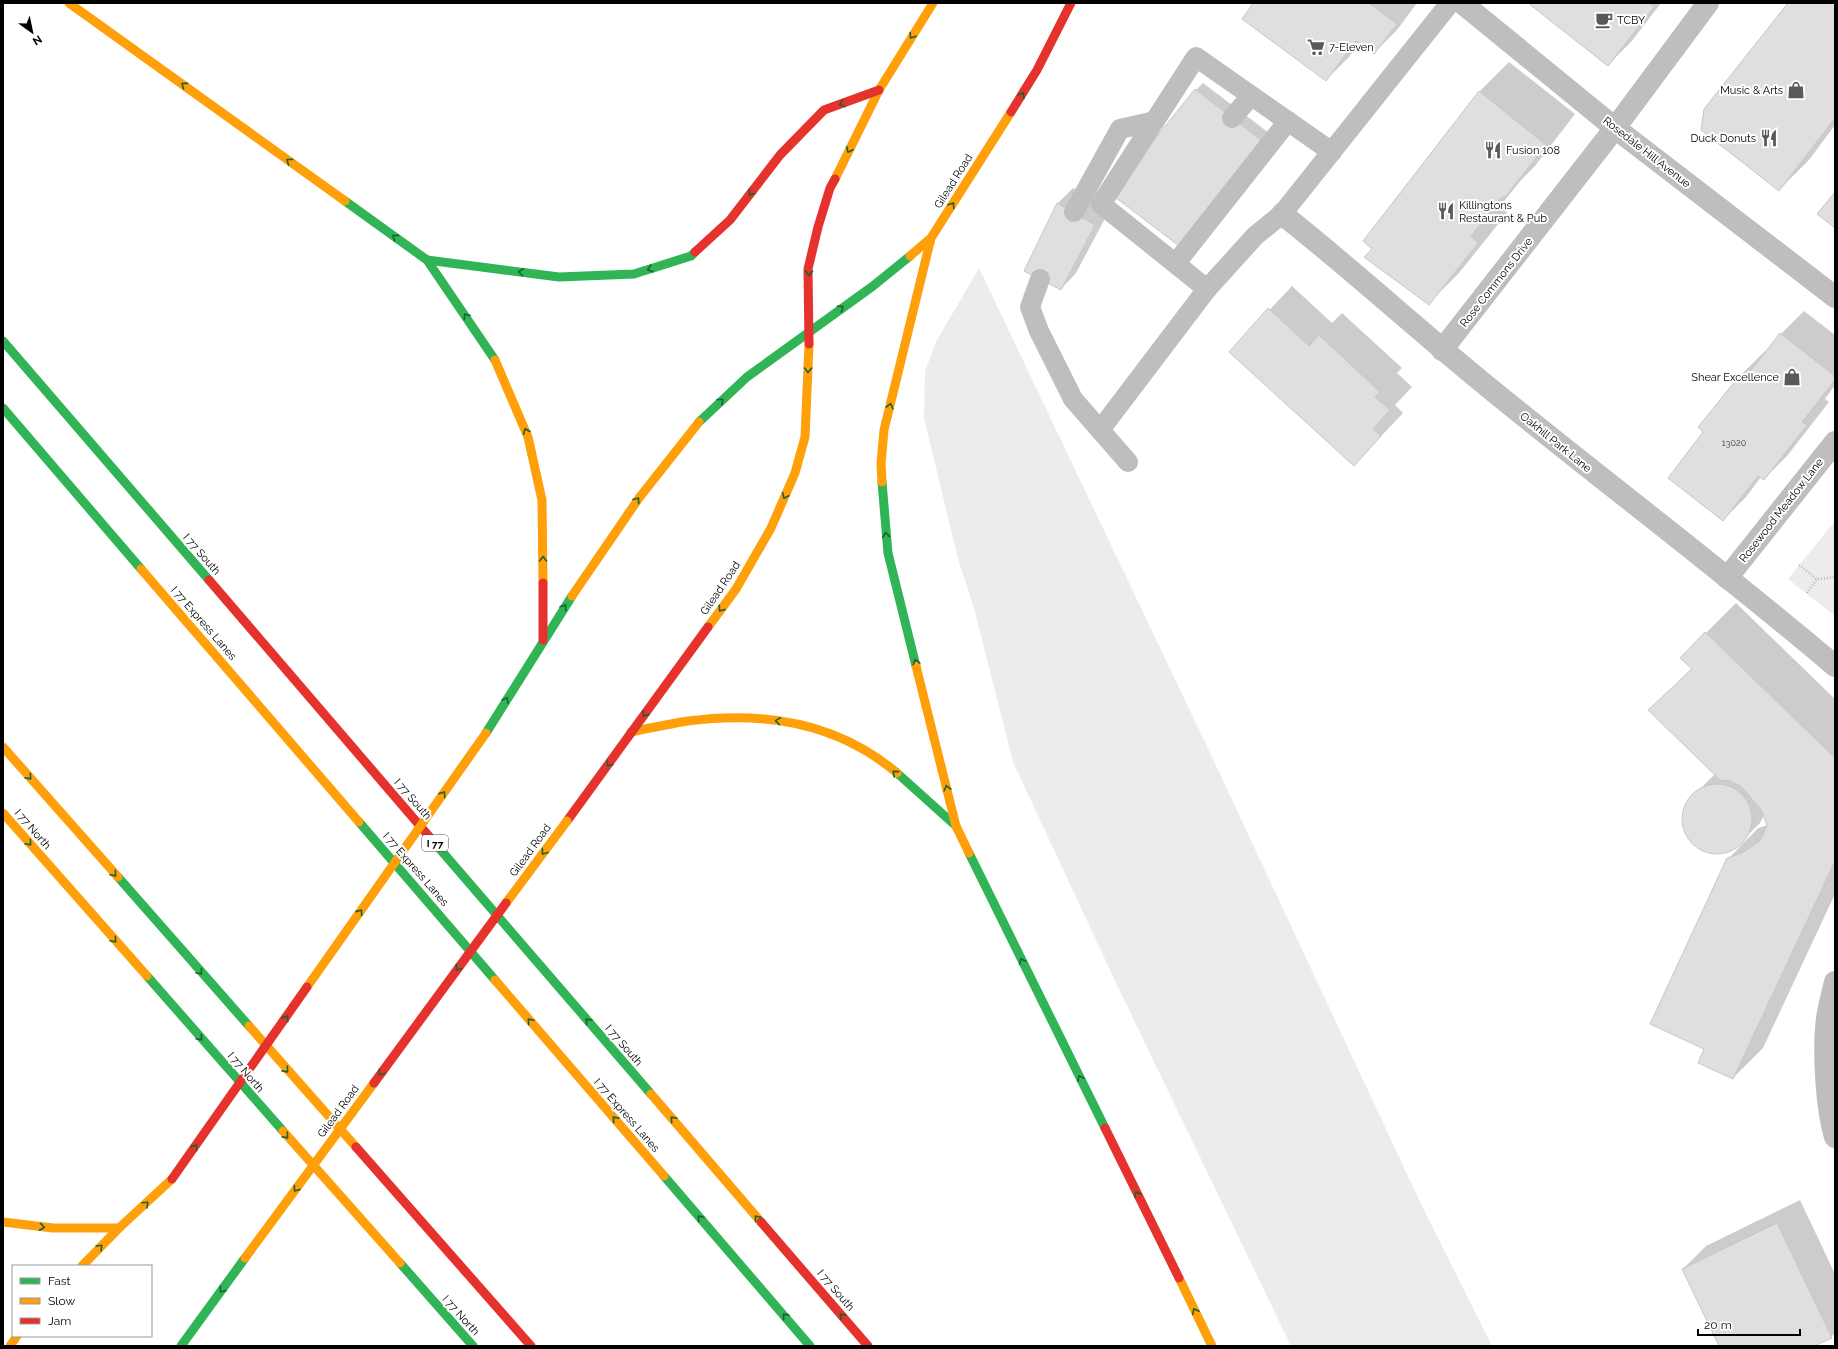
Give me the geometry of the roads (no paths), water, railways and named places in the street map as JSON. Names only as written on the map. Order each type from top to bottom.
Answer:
[{"type":"main road","points":[[69,3],[427,260],[494,357],[528,437],[542,500],[543,640]]},
{"type":"main road","name":"Gilead Road","points":[[181,1346],[736,589],[771,528],[795,473],[805,437],[809,331],[808,269],[818,227],[830,188],[879,90],[933,3]]},
{"type":"main road","name":"Gilead Road","points":[[83,1265],[119,1228],[172,1179],[486,733],[543,640],[618,527],[693,428],[747,377],[873,286],[931,238],[1037,70],[1071,3]]},
{"type":"main road","points":[[427,260],[559,277],[634,274],[691,256],[730,220],[780,155],[824,110],[879,90]]},
{"type":"main road","points":[[931,238],[884,430],[880,464],[888,553],[956,826],[1212,1346]]},
{"type":"main road","name":"I 77 South","points":[[3,341],[868,1346]]},
{"type":"main road","name":"I 77 Express Lanes","points":[[3,408],[810,1346]]},
{"type":"main road","points":[[632,732],[696,720],[746,718],[812,726],[835,734],[868,751],[956,826]]},
{"type":"main road","points":[[3,747],[531,1346]]},
{"type":"main road","name":"I 77 North","points":[[3,813],[473,1346]]},
{"type":"main road","points":[[3,1222],[53,1228],[119,1228]]},
{"type":"main road","points":[[10,1346],[16,1337]]},
{"type":"street","name":"Rosedale Hill Avenue","points":[[1462,3],[1615,128],[1835,297]]},
{"type":"street","name":"Rose Commons Drive","points":[[1442,350],[1615,128],[1708,3]]},
{"type":"street","name":"Oakhill Park Lane","points":[[1282,214],[1340,260],[1442,350],[1835,666]]},
{"type":"street","name":"Rosewood Meadow Lane","points":[[1727,578],[1835,442]]},
{"type":"street","points":[[1835,982],[1827,1019],[1826,1069],[1832,1126],[1835,1137]]},
{"type":"lane","points":[[1100,430],[1208,288],[1255,236],[1282,214],[1450,3]]},
{"type":"lane","points":[[1208,288],[1176,263],[1142,227],[1101,204],[1196,57],[1332,152]]},
{"type":"lane","points":[[1232,118],[1251,96]]},
{"type":"lane","points":[[1176,263],[1288,121]]},
{"type":"lane","points":[[1074,212],[1120,129],[1155,122]]},
{"type":"lane","points":[[1040,279],[1030,307],[1039,331],[1073,399],[1128,462]]},
{"type":"place","name":"TCBY","points":[[1604,20]]},
{"type":"place","name":"7-Eleven","points":[[1316,47]]},
{"type":"place","name":"Music & Arts","points":[[1796,90]]},
{"type":"place","name":"Duck Donuts","points":[[1769,138]]},
{"type":"place","name":"Fusion 108","points":[[1493,150]]},
{"type":"place","name":"Killingtons Restaurant & Pub","points":[[1446,211]]},
{"type":"place","name":"Shear Excellence","points":[[1792,377]]}]
